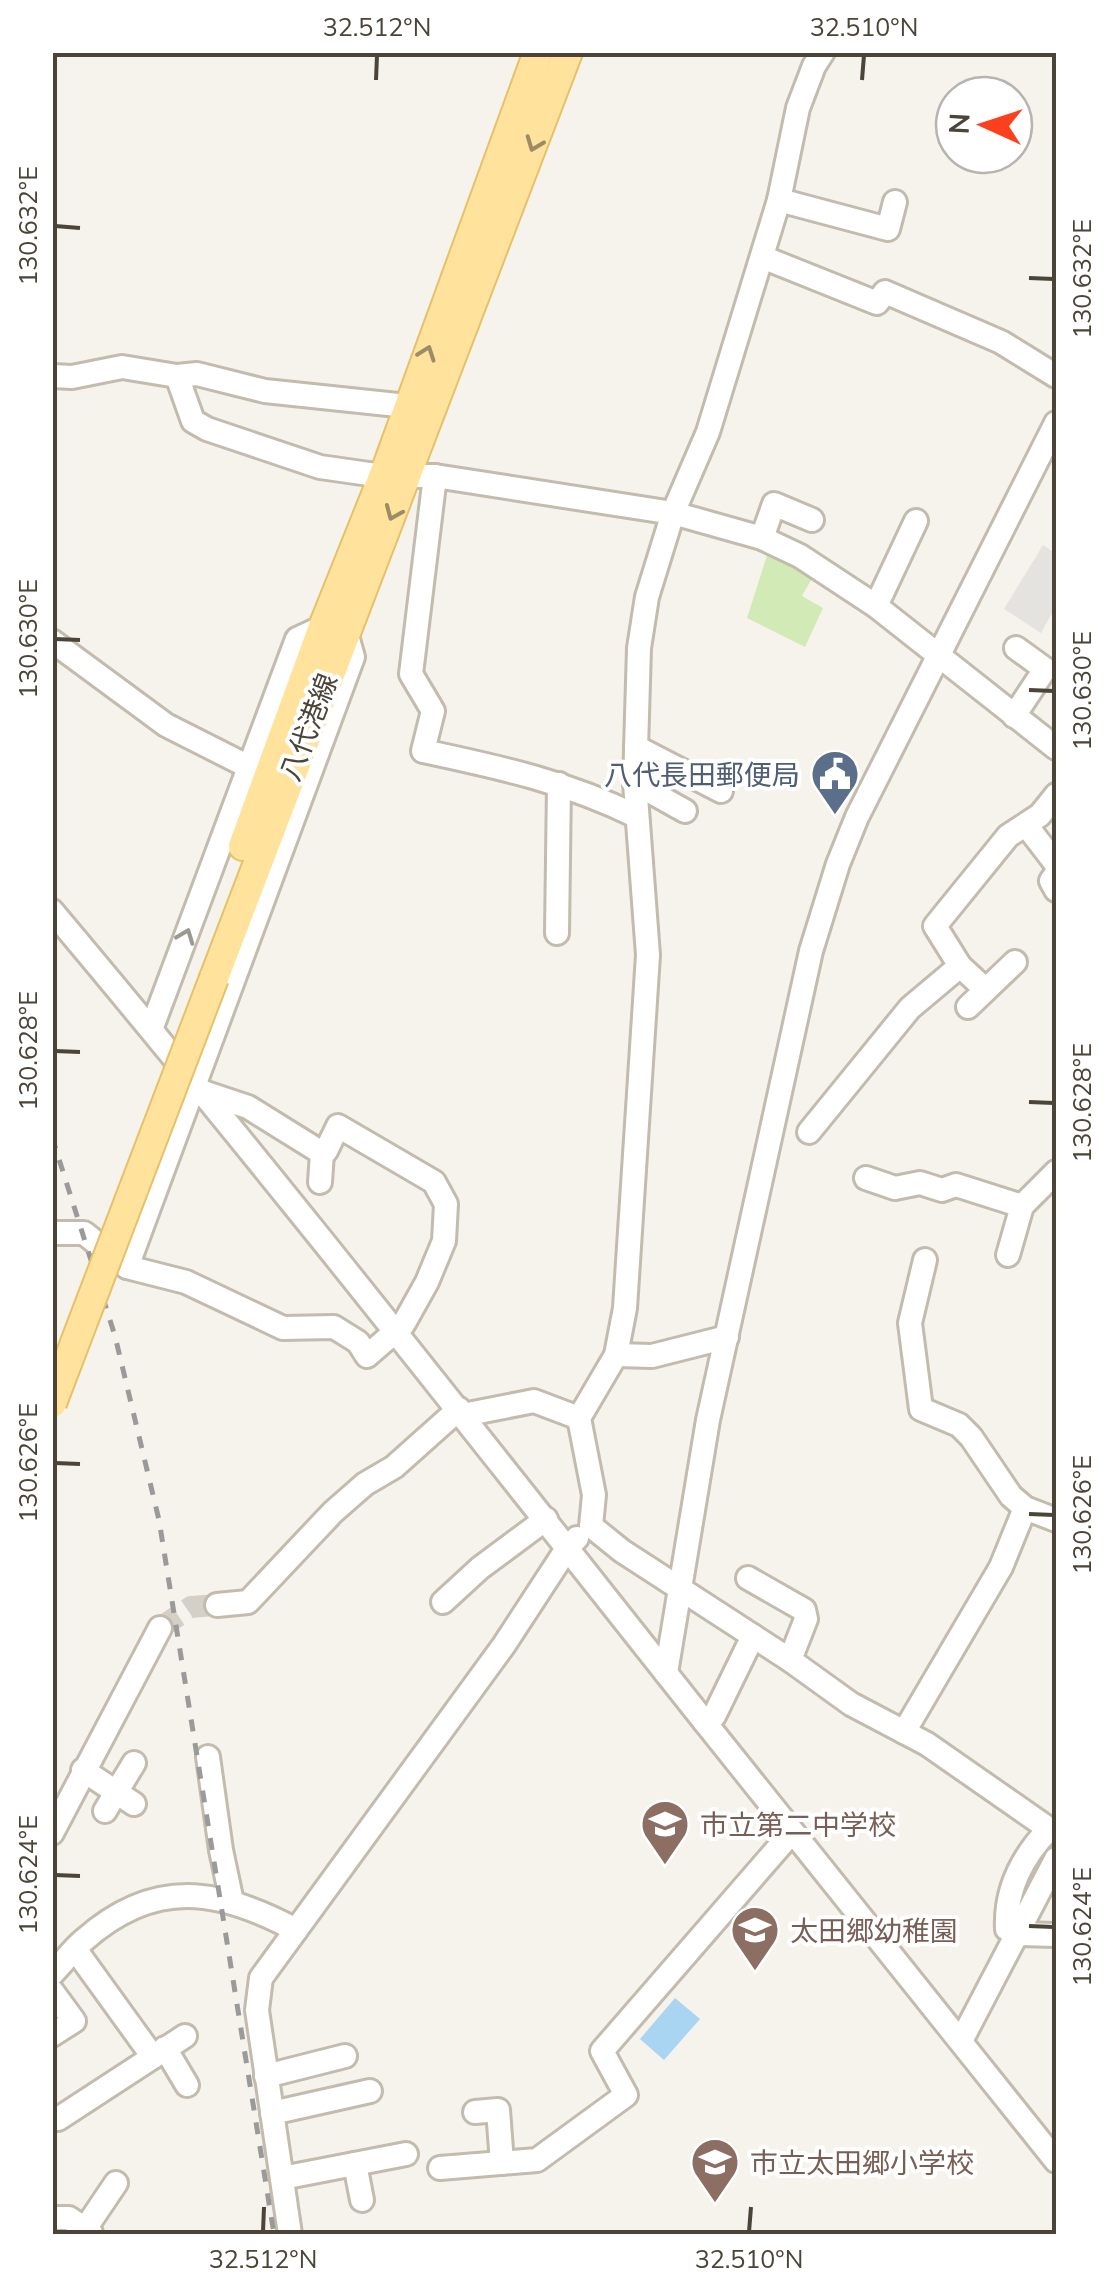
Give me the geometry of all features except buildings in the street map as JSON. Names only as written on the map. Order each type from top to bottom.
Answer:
[{"type":"main road","name":"八代港線","points":[[409,476],[407,406],[538,52]]},
{"type":"main road","name":"八代港線","points":[[52,1403],[334,628],[409,476],[568,52]]},
{"type":"main road","name":"八代港線","points":[[52,1366],[206,974]]},
{"type":"street","points":[[290,2234],[266,2076],[257,1992],[261,1978],[504,1646],[568,1547],[592,1526],[594,1496],[579,1418],[616,1355],[624,1308],[648,955],[634,784],[639,648],[648,598],[672,513],[708,432],[779,200],[798,108],[823,52]]},
{"type":"street","points":[[779,200],[888,229],[894,202]]},
{"type":"street","points":[[762,257],[877,303],[885,292],[1001,342],[1056,376]]},
{"type":"street","points":[[52,376],[72,377],[122,367],[177,376],[197,374],[265,391],[407,406]]},
{"type":"street","points":[[177,376],[192,420],[320,467],[672,513],[762,538],[800,556],[876,606],[1056,748]]},
{"type":"street","points":[[666,1673],[708,1420],[811,950],[858,817],[1056,422]]},
{"type":"street","points":[[409,476],[411,674],[433,711],[424,751],[587,792],[636,816]]},
{"type":"street","points":[[762,538],[774,504],[812,520]]},
{"type":"street","points":[[876,606],[916,521]]},
{"type":"street","points":[[128,1267],[353,657],[334,628],[297,639],[152,1027]]},
{"type":"street","points":[[52,641],[166,725],[249,767]]},
{"type":"street","points":[[1014,716],[1045,668],[1016,648]]},
{"type":"street","points":[[636,747],[721,791]]},
{"type":"street","points":[[557,933],[560,784]]},
{"type":"street","points":[[634,784],[685,811]]},
{"type":"street","points":[[985,989],[960,966],[935,926],[1008,836],[1040,814],[1056,795]]},
{"type":"street","points":[[1026,824],[1056,864]]},
{"type":"street","points":[[1056,874],[1051,881],[1056,890]]},
{"type":"street","points":[[52,911],[152,1027],[196,1087],[395,1329],[1056,2161]]},
{"type":"street","points":[[968,1007],[1015,962]]},
{"type":"street","points":[[809,1132],[910,1008],[960,966]]},
{"type":"street","points":[[196,1087],[207,1095],[248,1107],[322,1152]]},
{"type":"street","points":[[52,1233],[84,1233],[128,1267],[186,1282],[282,1328],[334,1328],[358,1342],[368,1356],[403,1325],[440,1256],[446,1204],[441,1192],[423,1174],[338,1126],[322,1152]]},
{"type":"street","points":[[320,1182],[322,1152]]},
{"type":"street","points":[[1008,1255],[1022,1206],[1056,1172]]},
{"type":"street","points":[[866,1178],[895,1188],[920,1183],[942,1190],[956,1185],[1022,1206]]},
{"type":"street","points":[[926,1260],[910,1323],[921,1409],[946,1418],[971,1437],[1011,1496],[1026,1508],[1056,1520]]},
{"type":"street","points":[[616,1355],[652,1356],[727,1337]]},
{"type":"street","points":[[217,1606],[248,1602],[333,1512],[461,1412],[534,1401],[579,1418]]},
{"type":"street","points":[[904,1732],[1001,1568],[1026,1508]]},
{"type":"street","points":[[443,1602],[480,1568],[546,1519]]},
{"type":"street","points":[[592,1526],[622,1551],[851,1704],[927,1744],[1053,1829],[1030,1849],[1010,1892],[1007,1928],[1018,1934],[1056,1934]]},
{"type":"street","points":[[748,1578],[804,1610],[806,1619],[790,1660]]},
{"type":"street","points":[[52,1833],[160,1628]]},
{"type":"street","points":[[704,1721],[714,1716],[754,1636]]},
{"type":"street","points":[[208,1757],[232,1902]]},
{"type":"street","points":[[83,1770],[119,1802],[134,1763]]},
{"type":"street","points":[[440,2168],[537,2160],[626,2094],[602,2051],[792,1832]]},
{"type":"street","points":[[961,2041],[1056,1859]]},
{"type":"street","points":[[52,1974],[74,1949],[113,1919],[145,1901],[174,1894],[232,1902],[296,1930]]},
{"type":"street","points":[[74,1949],[168,2047],[187,2085]]},
{"type":"street","points":[[52,1991],[74,2020],[52,2035]]},
{"type":"street","points":[[69,2121],[168,2047]]},
{"type":"street","points":[[266,2076],[345,2056]]},
{"type":"street","points":[[272,2113],[318,2108],[370,2091]]},
{"type":"street","points":[[475,2112],[498,2110],[502,2163]]},
{"type":"street","points":[[282,2178],[399,2160]]},
{"type":"street","points":[[355,2164],[362,2200]]},
{"type":"street","points":[[52,2218],[69,2218],[88,2231],[116,2182]]},
{"type":"green space","points":[[769,549],[815,573],[802,596],[823,608],[805,647],[747,618]]},
{"type":"shaded area","points":[[1043,545],[1056,554],[1056,606],[1041,633],[1004,609]]},
{"type":"water","points":[[675,1998],[700,2019],[664,2060],[640,2039]]},
{"type":"tunnel","points":[[160,1628],[191,1607],[217,1605]]},
{"type":"railway","points":[[52,1137],[115,1336],[159,1520],[274,2234]]},
{"type":"place","name":"八代長田郵便局","points":[[835,816]]},
{"type":"place","name":"市立第二中学校","points":[[665,1866]]},
{"type":"place","name":"太田郷幼稚園","points":[[755,1972]]},
{"type":"place","name":"市立太田郷小学校","points":[[715,2204]]}]
